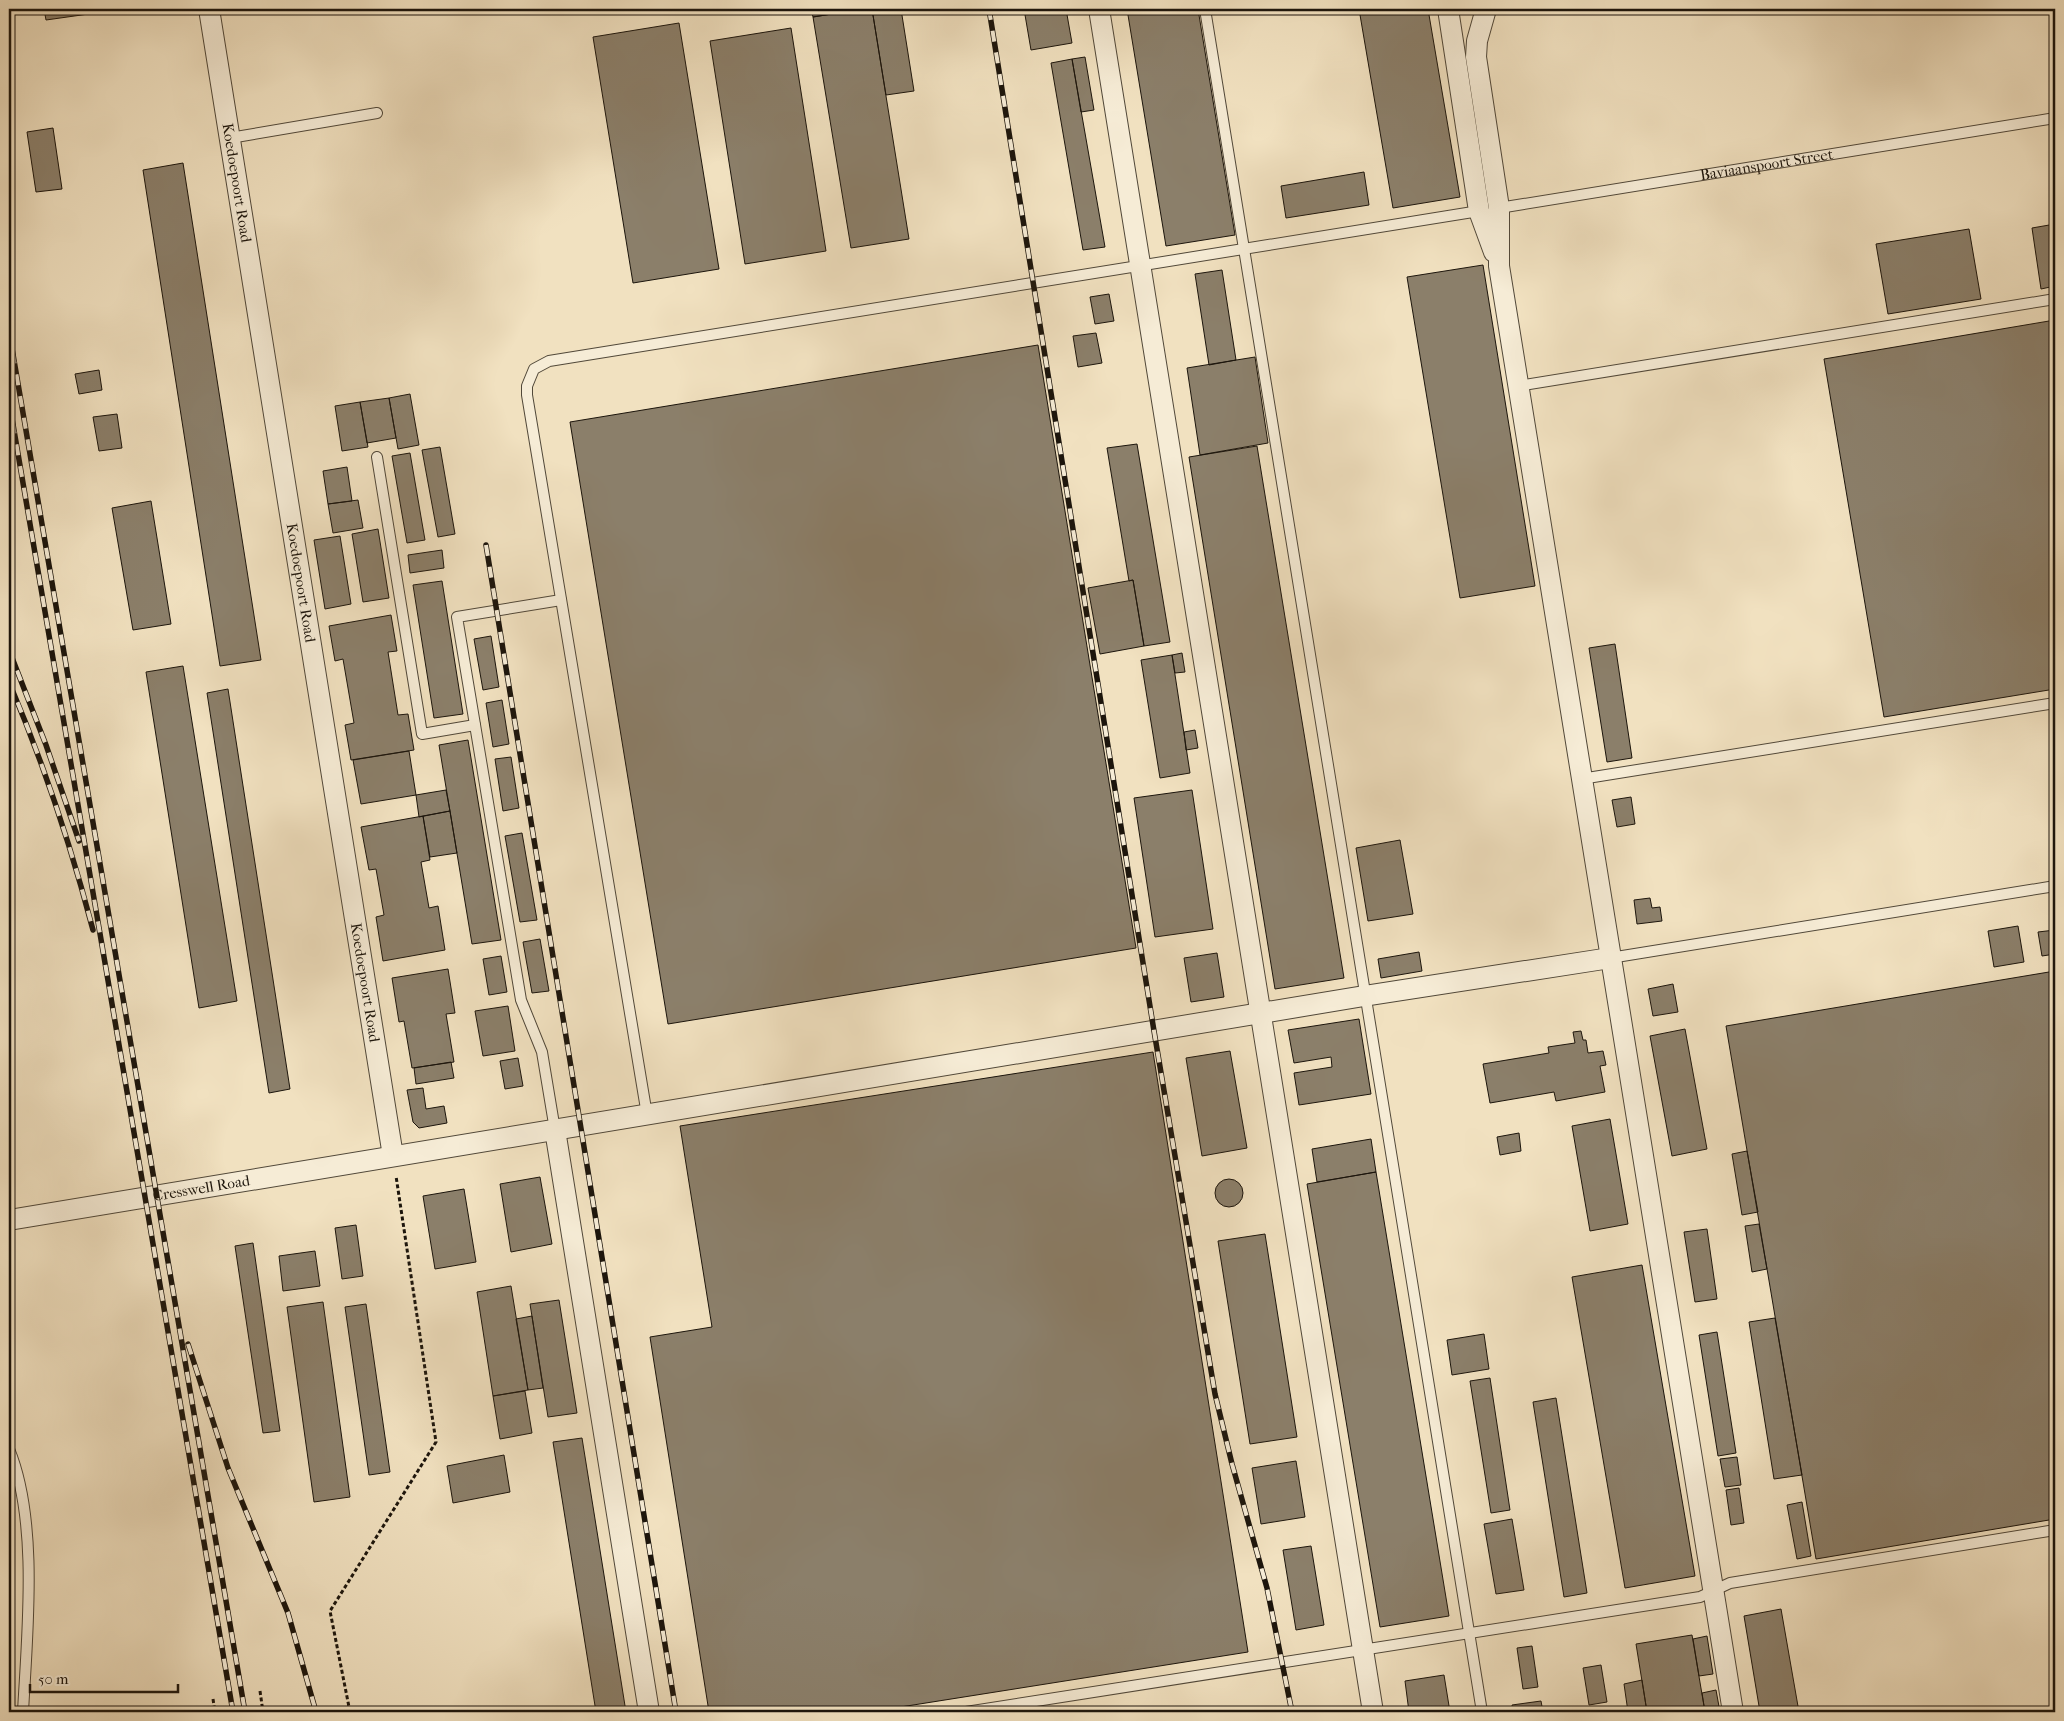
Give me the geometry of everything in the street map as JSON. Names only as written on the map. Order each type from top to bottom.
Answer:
[{"type":"street","name":"Koedoepoort Road","points":[[209,9],[394,1156]]},
{"type":"street","points":[[1099,9],[1373,1712]]},
{"type":"street","points":[[1448,9],[1499,266],[1733,1712]]},
{"type":"street","points":[[1486,9],[1477,41],[1476,57],[1489,210]]},
{"type":"street","name":"Cresswell Road","points":[[9,1220],[1260,1013],[1610,958]]},
{"type":"street","points":[[555,1130],[649,1712]]},
{"type":"lane","points":[[1205,9],[1364,996],[1482,1712]]},
{"type":"lane","points":[[230,138],[377,113]]},
{"type":"lane","name":"Baviaanspoort Street","points":[[646,1114],[527,395],[530,375],[539,365],[559,359],[2055,118]]},
{"type":"lane","points":[[1518,386],[2055,299]]},
{"type":"lane","points":[[377,457],[422,734],[475,725]]},
{"type":"lane","points":[[555,1130],[542,1052],[521,1000],[457,617],[561,600]]},
{"type":"lane","points":[[1581,779],[2055,703]]},
{"type":"lane","points":[[1610,958],[2055,886]]},
{"type":"lane","points":[[9,1449],[16,1467],[26,1526],[29,1602],[23,1712]]},
{"type":"lane","points":[[966,1712],[1363,1648],[1700,1597],[1730,1582],[2055,1530]]},
{"type":"path","points":[[336,1712],[350,1711],[330,1611],[436,1442],[394,1156]]},
{"type":"path","points":[[260,1691],[263,1712]]},
{"type":"path","points":[[213,1699],[215,1712]]},
{"type":"building","points":[[44,9],[124,9],[46,20]]},
{"type":"building","points":[[811,9],[863,9],[813,17]]},
{"type":"building","points":[[872,9],[909,239],[851,248],[813,17]]},
{"type":"building","points":[[872,9],[901,9],[914,91],[886,95]]},
{"type":"building","points":[[1024,9],[1066,9],[1072,43],[1031,50]]},
{"type":"building","points":[[1127,9],[1198,9],[1235,235],[1166,246]]},
{"type":"building","points":[[1359,9],[1428,9],[1460,197],[1393,208]]},
{"type":"building","points":[[679,23],[719,269],[633,283],[593,37]]},
{"type":"building","points":[[791,28],[826,251],[745,264],[710,41]]},
{"type":"building","points":[[1085,57],[1094,110],[1081,112],[1072,59]]},
{"type":"building","points":[[1072,59],[1105,247],[1083,250],[1051,63]]},
{"type":"building","points":[[53,128],[62,189],[36,192],[27,132]]},
{"type":"building","points":[[183,163],[261,660],[220,666],[143,170]]},
{"type":"building","points":[[1364,172],[1369,205],[1286,218],[1281,186]]},
{"type":"building","points":[[2055,224],[2055,286],[2041,289],[2032,228]]},
{"type":"building","points":[[1969,229],[1981,299],[1888,314],[1876,244]]},
{"type":"building","points":[[1483,265],[1535,586],[1460,598],[1407,277]]},
{"type":"building","points":[[1222,270],[1236,360],[1209,365],[1195,274]]},
{"type":"building","points":[[1109,294],[1114,321],[1095,324],[1090,297]]},
{"type":"building","points":[[2055,320],[2055,689],[1884,717],[1824,359]]},
{"type":"building","points":[[1096,333],[1102,363],[1078,367],[1073,336]]},
{"type":"building","points":[[1038,345],[1136,948],[668,1024],[570,422]]},
{"type":"building","points":[[1255,357],[1268,443],[1200,455],[1187,368]]},
{"type":"building","points":[[99,370],[102,390],[79,394],[75,374]]},
{"type":"building","points":[[410,394],[419,445],[398,449],[389,398]]},
{"type":"building","points":[[389,398],[396,438],[367,443],[360,402]]},
{"type":"building","points":[[360,402],[368,447],[342,451],[335,406]]},
{"type":"building","points":[[117,414],[122,448],[99,451],[93,417]]},
{"type":"building","points":[[1137,444],[1170,642],[1144,646],[1133,580],[1129,581],[1107,448]]},
{"type":"building","points":[[1257,446],[1344,978],[1275,989],[1189,457]]},
{"type":"building","points":[[440,447],[455,534],[438,537],[422,450]]},
{"type":"building","points":[[410,453],[425,540],[407,543],[392,456]]},
{"type":"building","points":[[347,467],[352,501],[328,504],[323,471]]},
{"type":"building","points":[[358,500],[363,528],[333,533],[328,504]]},
{"type":"building","points":[[151,501],[171,624],[133,630],[112,508]]},
{"type":"building","points":[[378,529],[389,598],[363,602],[352,534]]},
{"type":"building","points":[[340,536],[351,604],[325,609],[314,540]]},
{"type":"building","points":[[442,550],[444,568],[410,573],[408,555]]},
{"type":"building","points":[[1133,580],[1144,646],[1100,654],[1088,588]]},
{"type":"building","points":[[442,581],[463,714],[434,718],[413,585]]},
{"type":"building","points":[[391,615],[397,651],[388,652],[398,715],[408,714],[414,750],[351,760],[345,725],[354,723],[343,659],[335,661],[329,626]]},
{"type":"building","points":[[491,636],[499,687],[483,690],[474,639]]},
{"type":"building","points":[[1615,644],[1632,758],[1607,762],[1589,648]]},
{"type":"building","points":[[1182,653],[1185,672],[1175,673],[1172,655]]},
{"type":"building","points":[[1172,655],[1190,773],[1160,778],[1141,660]]},
{"type":"building","points":[[183,666],[237,1001],[199,1008],[146,672]]},
{"type":"building","points":[[228,689],[290,1089],[269,1093],[207,693]]},
{"type":"building","points":[[502,700],[509,744],[493,747],[486,703]]},
{"type":"building","points":[[1195,730],[1198,748],[1186,750],[1184,732]]},
{"type":"building","points":[[468,740],[501,940],[472,944],[439,745]]},
{"type":"building","points":[[409,751],[416,795],[361,804],[353,760]]},
{"type":"building","points":[[511,757],[519,808],[503,811],[495,759]]},
{"type":"building","points":[[446,790],[450,811],[419,817],[416,795]]},
{"type":"building","points":[[1192,790],[1213,929],[1155,937],[1134,798]]},
{"type":"building","points":[[1631,797],[1635,824],[1617,827],[1612,800]]},
{"type":"building","points":[[450,811],[457,853],[430,857],[423,816]]},
{"type":"building","points":[[423,816],[430,860],[421,862],[429,908],[438,906],[445,950],[383,961],[376,917],[384,915],[376,869],[369,870],[361,827]]},
{"type":"building","points":[[522,833],[537,920],[520,922],[505,836]]},
{"type":"building","points":[[1400,840],[1413,914],[1368,921],[1356,848]]},
{"type":"building","points":[[1650,898],[1652,908],[1660,907],[1662,921],[1637,924],[1634,900]]},
{"type":"building","points":[[2018,926],[2024,962],[1994,967],[1988,931]]},
{"type":"building","points":[[2055,930],[2055,954],[2042,956],[2038,932]]},
{"type":"building","points":[[540,939],[549,991],[532,993],[523,942]]},
{"type":"building","points":[[1419,952],[1422,971],[1381,978],[1378,959]]},
{"type":"building","points":[[1217,953],[1224,997],[1191,1002],[1184,958]]},
{"type":"building","points":[[501,956],[507,992],[489,995],[483,959]]},
{"type":"building","points":[[448,969],[455,1013],[446,1014],[454,1062],[412,1068],[404,1021],[399,1022],[392,978]]},
{"type":"building","points":[[2055,971],[2055,1519],[1816,1559],[1726,1026]]},
{"type":"building","points":[[1673,984],[1678,1012],[1653,1016],[1648,989]]},
{"type":"building","points":[[508,1006],[515,1051],[483,1056],[475,1011]]},
{"type":"building","points":[[1359,1019],[1371,1094],[1299,1105],[1294,1073],[1332,1067],[1331,1057],[1294,1063],[1288,1030]]},
{"type":"building","points":[[1685,1029],[1707,1149],[1672,1156],[1650,1036]]},
{"type":"building","points":[[1581,1031],[1583,1040],[1586,1040],[1588,1053],[1603,1051],[1606,1065],[1600,1066],[1605,1092],[1556,1101],[1554,1092],[1490,1103],[1483,1064],[1549,1053],[1548,1047],[1575,1043],[1573,1032]]},
{"type":"building","points":[[1230,1051],[1247,1148],[1202,1156],[1186,1058]]},
{"type":"building","points":[[1153,1052],[1248,1652],[869,1712],[709,1712],[650,1337],[712,1327],[680,1126]]},
{"type":"building","points":[[518,1058],[523,1086],[505,1089],[500,1061]]},
{"type":"building","points":[[451,1062],[454,1078],[416,1084],[414,1068]]},
{"type":"building","points":[[423,1088],[426,1109],[444,1106],[447,1123],[419,1128],[413,1122],[407,1090]]},
{"type":"building","points":[[1610,1119],[1628,1224],[1590,1231],[1572,1126]]},
{"type":"building","points":[[1519,1133],[1521,1151],[1500,1155],[1497,1137]]},
{"type":"building","points":[[1371,1139],[1376,1172],[1317,1182],[1312,1149]]},
{"type":"building","points":[[1747,1151],[1758,1212],[1742,1215],[1732,1154]]},
{"type":"building","points":[[1376,1172],[1449,1616],[1380,1627],[1307,1184]]},
{"type":"building","points":[[540,1177],[552,1244],[511,1252],[500,1184]]},
{"type":"building","points":[[1229,1179],[1239,1183],[1243,1193],[1239,1203],[1229,1207],[1219,1203],[1215,1193],[1219,1183]]},
{"type":"building","points":[[464,1189],[476,1262],[435,1269],[423,1196]]},
{"type":"building","points":[[1759,1224],[1767,1269],[1752,1272],[1745,1226]]},
{"type":"building","points":[[356,1225],[363,1276],[342,1279],[335,1228]]},
{"type":"building","points":[[1707,1229],[1717,1299],[1695,1302],[1684,1232]]},
{"type":"building","points":[[1265,1234],[1297,1437],[1250,1444],[1218,1241]]},
{"type":"building","points":[[253,1243],[280,1431],[263,1433],[235,1246]]},
{"type":"building","points":[[315,1251],[320,1286],[283,1291],[279,1256]]},
{"type":"building","points":[[1642,1265],[1695,1576],[1625,1588],[1572,1277]]},
{"type":"building","points":[[511,1286],[528,1390],[493,1396],[477,1292]]},
{"type":"building","points":[[559,1300],[577,1413],[548,1417],[530,1304]]},
{"type":"building","points":[[323,1302],[350,1497],[314,1502],[287,1307]]},
{"type":"building","points":[[366,1304],[390,1472],[369,1475],[345,1307]]},
{"type":"building","points":[[532,1316],[543,1388],[528,1390],[516,1319]]},
{"type":"building","points":[[1775,1318],[1802,1475],[1774,1479],[1749,1322]]},
{"type":"building","points":[[1717,1332],[1736,1453],[1718,1456],[1699,1335]]},
{"type":"building","points":[[1484,1334],[1489,1369],[1452,1375],[1447,1340]]},
{"type":"building","points":[[1490,1378],[1510,1510],[1491,1513],[1470,1381]]},
{"type":"building","points":[[525,1391],[532,1433],[500,1439],[493,1396]]},
{"type":"building","points":[[1556,1398],[1587,1593],[1564,1597],[1533,1402]]},
{"type":"building","points":[[582,1438],[626,1712],[596,1712],[553,1442]]},
{"type":"building","points":[[504,1455],[510,1492],[453,1503],[447,1466]]},
{"type":"building","points":[[1737,1457],[1741,1485],[1725,1487],[1720,1459]]},
{"type":"building","points":[[1296,1461],[1305,1517],[1261,1524],[1252,1468]]},
{"type":"building","points":[[1739,1488],[1744,1523],[1731,1525],[1726,1490]]},
{"type":"building","points":[[1802,1502],[1811,1556],[1797,1559],[1787,1505]]},
{"type":"building","points":[[1512,1519],[1524,1590],[1496,1594],[1484,1524]]},
{"type":"building","points":[[1311,1546],[1324,1625],[1296,1630],[1283,1550]]},
{"type":"building","points":[[1781,1609],[1799,1712],[1760,1712],[1744,1616]]},
{"type":"building","points":[[1692,1635],[1705,1712],[1647,1712],[1636,1644]]},
{"type":"building","points":[[1707,1636],[1713,1674],[1699,1676],[1693,1639]]},
{"type":"building","points":[[1532,1646],[1538,1687],[1523,1689],[1517,1648]]},
{"type":"building","points":[[1601,1665],[1607,1702],[1589,1705],[1583,1668]]},
{"type":"building","points":[[1444,1675],[1450,1712],[1409,1712],[1405,1681]]},
{"type":"building","points":[[1642,1680],[1647,1712],[1628,1712],[1624,1684]]},
{"type":"building","points":[[1716,1690],[1720,1712],[1705,1712],[1702,1693]]},
{"type":"building","points":[[1541,1701],[1543,1712],[1513,1712],[1512,1705]]},
{"type":"railway","points":[[989,9],[1154,1031],[1215,1394],[1232,1464],[1267,1588],[1292,1712]]},
{"type":"railway","points":[[9,331],[245,1712]]},
{"type":"railway","points":[[9,401],[233,1712]]},
{"type":"railway","points":[[486,545],[676,1712]]},
{"type":"railway","points":[[9,650],[46,745],[79,841]]},
{"type":"railway","points":[[9,682],[55,804],[93,930]]},
{"type":"railway","points":[[188,1344],[228,1468],[288,1613],[316,1712]]}]
